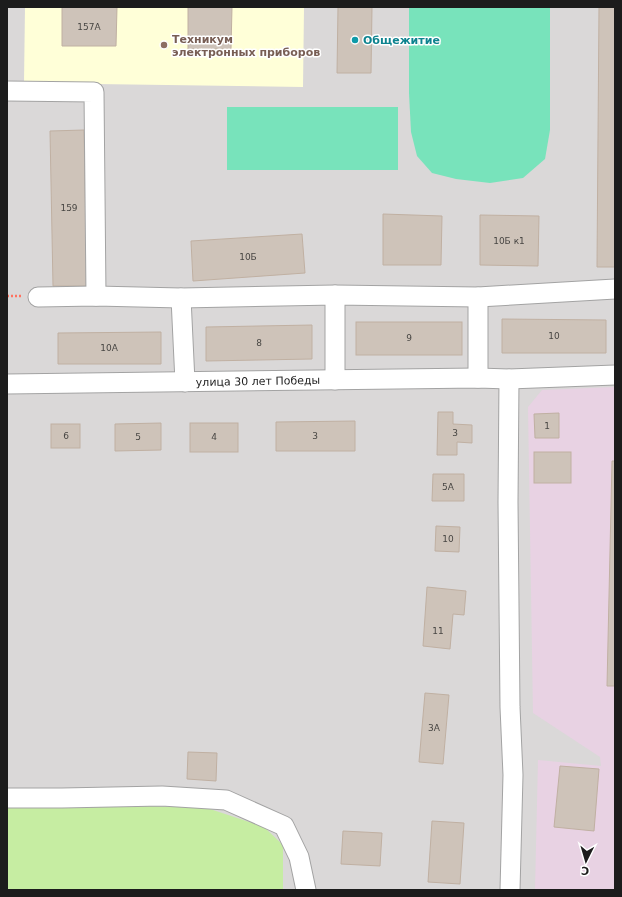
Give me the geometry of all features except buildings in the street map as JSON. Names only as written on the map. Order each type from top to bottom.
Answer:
[{"type":"street","points":[[7,91],[94,92],[96,296]]},
{"type":"street","points":[[38,297],[96,296],[181,298],[335,295],[478,297],[615,289]]},
{"type":"street","points":[[335,295],[335,380]]},
{"type":"street","points":[[478,297],[478,378]]},
{"type":"street","points":[[181,298],[185,382]]},
{"type":"street","name":"улица 30 лет Победы","points":[[7,384],[509,378],[615,375]]},
{"type":"street","points":[[509,378],[508,502],[510,707],[513,775],[510,890]]},
{"type":"street","points":[[7,798],[162,796],[226,800],[284,826],[299,857],[306,890]]},
{"type":"shaded area","points":[[7,7],[615,7],[615,890],[7,890]]},
{"type":"shaded area","name":"Техникум электронных приборов","points":[[25,7],[304,7],[303,87],[24,83]]},
{"type":"shaded area","points":[[615,387],[615,890],[535,890],[538,760],[601,766],[600,757],[533,713],[528,407],[542,390]]},
{"type":"green space","points":[[409,7],[550,7],[550,130],[545,159],[523,178],[490,183],[456,179],[432,173],[417,156],[411,132],[409,93]]},
{"type":"green space","points":[[227,107],[398,107],[398,170],[227,170]]},
{"type":"green space","points":[[7,801],[207,808],[264,827],[283,845],[283,890],[7,890]]},
{"type":"place","name":"Общежитие","points":[[355,40]]},
{"type":"place","name":"Техникум электронных приборов","points":[[164,45]]}]
